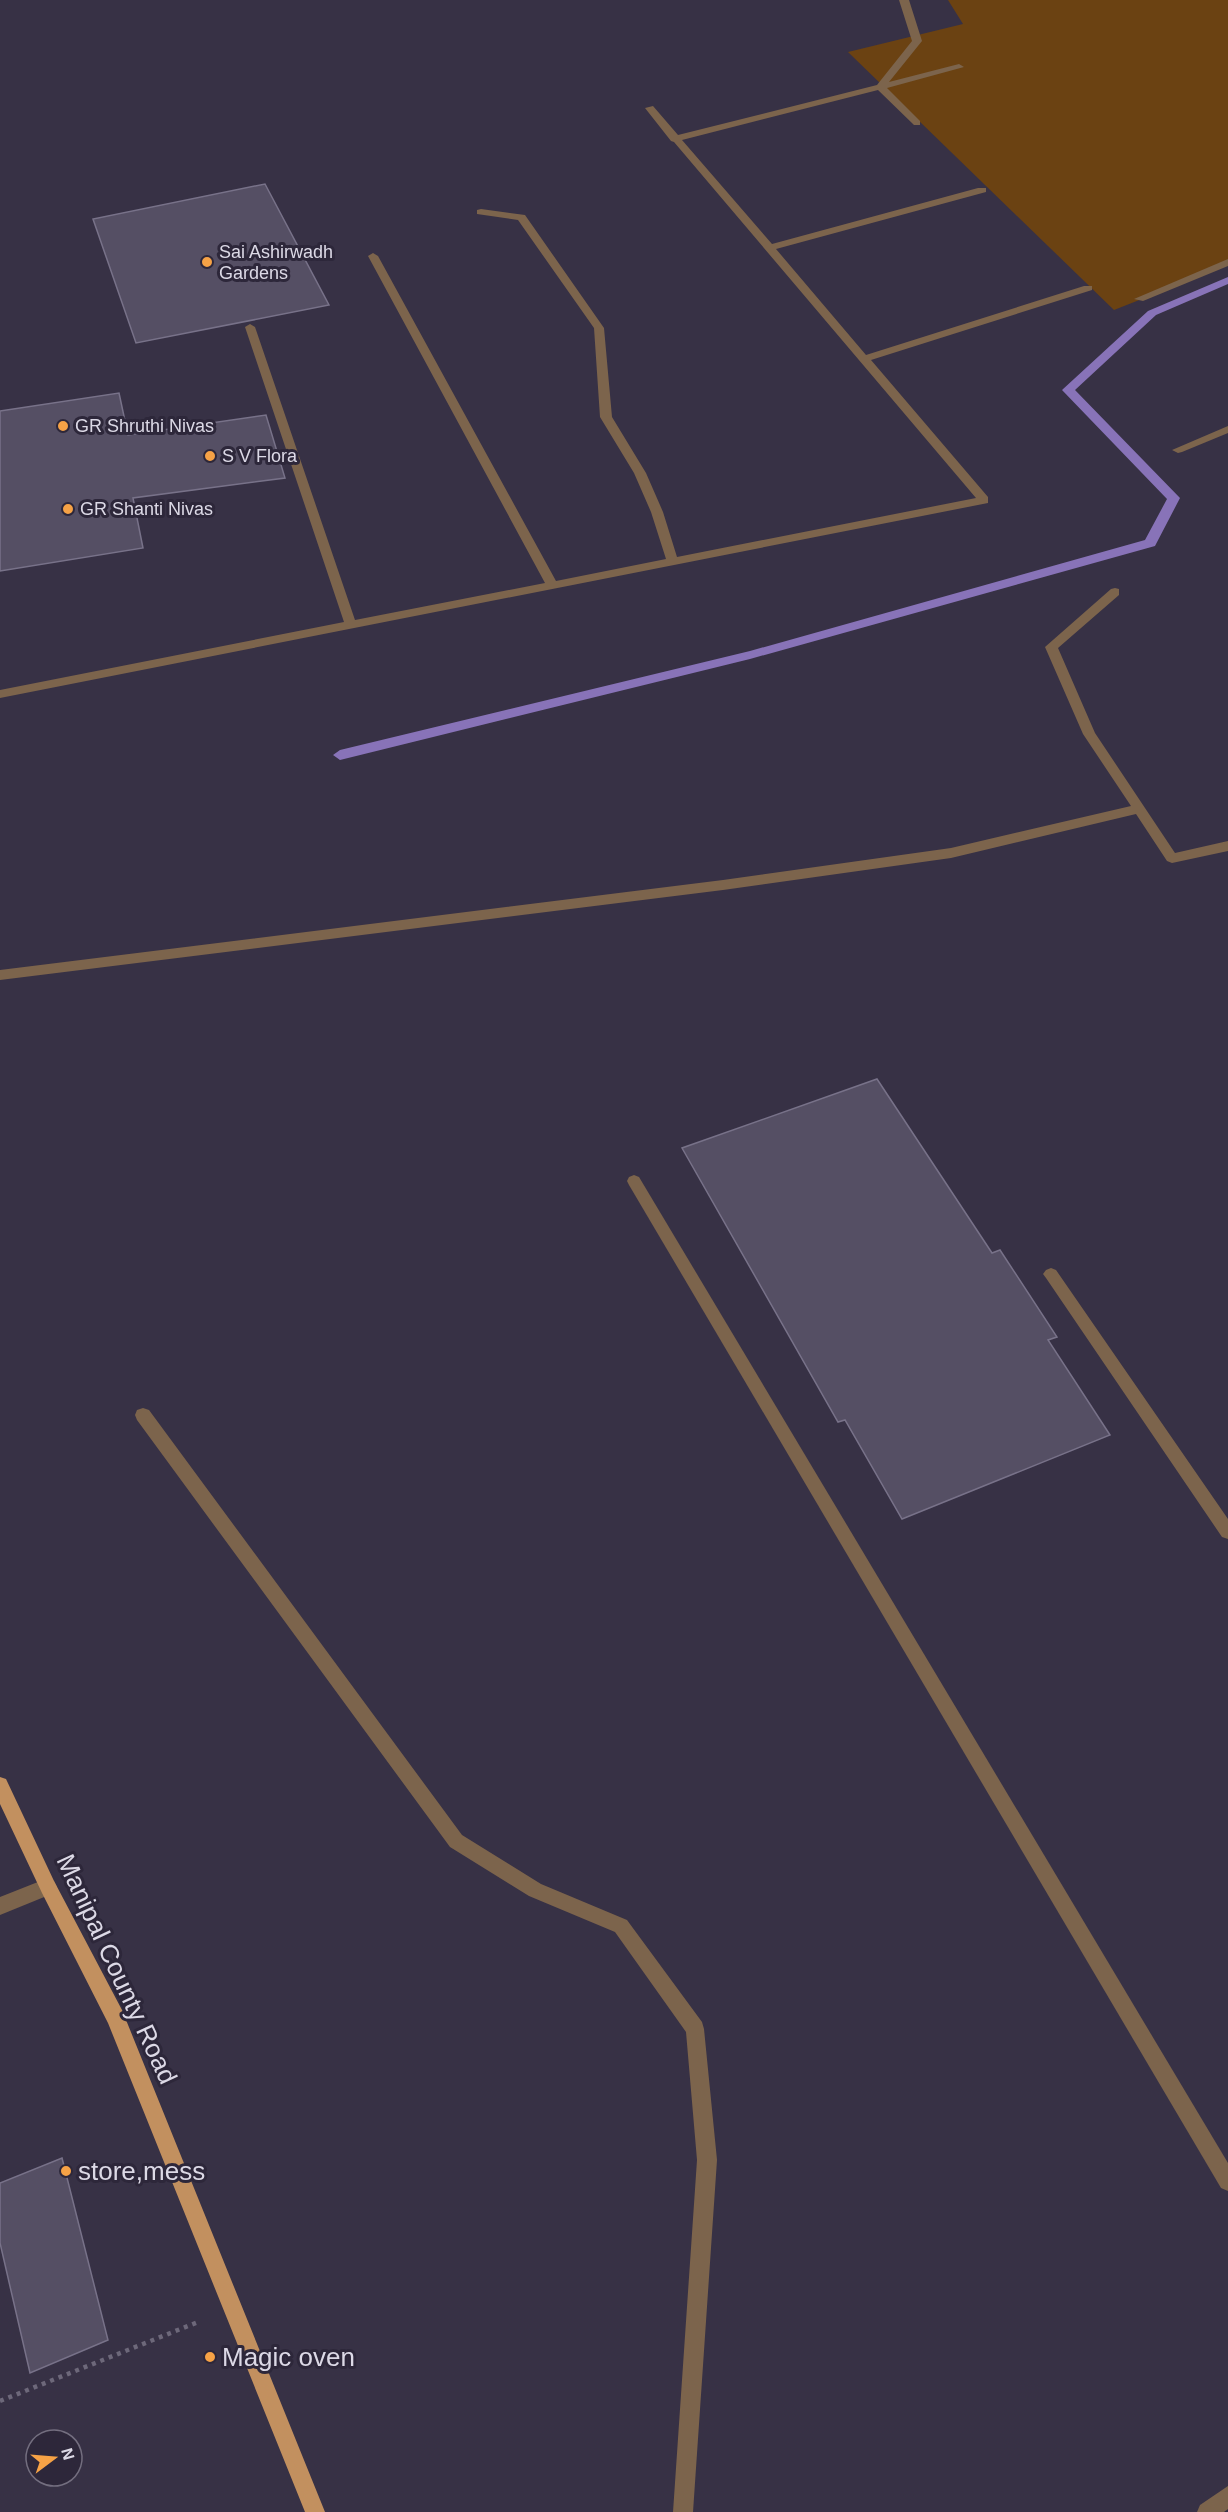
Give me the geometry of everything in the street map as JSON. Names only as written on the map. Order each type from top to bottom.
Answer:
[{"type":"main road","name":"Manipal County Road","points":[[0,1785],[48,1887],[115,2017],[315,2512]]},
{"type":"street","points":[[880,87],[917,41],[904,0]]},
{"type":"street","points":[[674,139],[959,67]]},
{"type":"street","points":[[880,87],[917,123]]},
{"type":"street","points":[[0,694],[984,500],[674,139],[650,108]]},
{"type":"street","points":[[769,248],[982,190]]},
{"type":"street","points":[[481,212],[521,217],[599,328],[606,417],[640,473],[657,512],[673,561]]},
{"type":"street","points":[[372,256],[552,584]]},
{"type":"street","points":[[1139,299],[1228,262]]},
{"type":"street","points":[[864,359],[1088,288]]},
{"type":"street","points":[[250,327],[351,625]]},
{"type":"street","points":[[1178,450],[1228,429]]},
{"type":"street","points":[[1115,592],[1051,646],[1089,734],[1172,858],[1228,846]]},
{"type":"street","points":[[0,975],[723,885],[928,856],[1139,809]]},
{"type":"street","points":[[634,1180],[1228,2181]]},
{"type":"street","points":[[1051,1274],[1228,1532]]},
{"type":"street","points":[[143,1415],[456,1841],[535,1890],[621,1926],[695,2029],[706,2160],[683,2512]]},
{"type":"street","points":[[0,1906],[48,1887]]},
{"type":"street","points":[[1207,2512],[1228,2496]]},
{"type":"path","points":[[0,2401],[233,2309]]},
{"type":"shaded area","points":[[948,0],[1228,0],[1228,265],[1114,310],[848,52],[963,24]]},
{"type":"building","name":"Sai Ashirwadh Gardens","points":[[265,184],[329,305],[136,343],[93,219]]},
{"type":"building","points":[[119,393],[128,435],[266,415],[285,478],[133,498],[143,548],[0,571],[0,411]]},
{"type":"building","points":[[877,1079],[992,1253],[1000,1250],[1057,1337],[1048,1340],[1110,1435],[902,1519],[845,1420],[838,1422],[682,1148]]},
{"type":"building","points":[[62,2158],[108,2340],[30,2373],[0,2243],[0,2183]]},
{"type":"waterway","points":[[340,755],[750,655],[1150,543],[1174,498],[1068,390],[1152,313],[1228,280]]},
{"type":"place","name":"Sai Ashirwadh Gardens","points":[[207,262]]},
{"type":"place","name":"GR Shruthi Nivas","points":[[63,426]]},
{"type":"place","name":"S V Flora","points":[[210,456]]},
{"type":"place","name":"GR Shanti Nivas","points":[[68,509]]},
{"type":"place","name":"store,mess","points":[[66,2171]]},
{"type":"place","name":"Magic oven","points":[[210,2357]]}]
